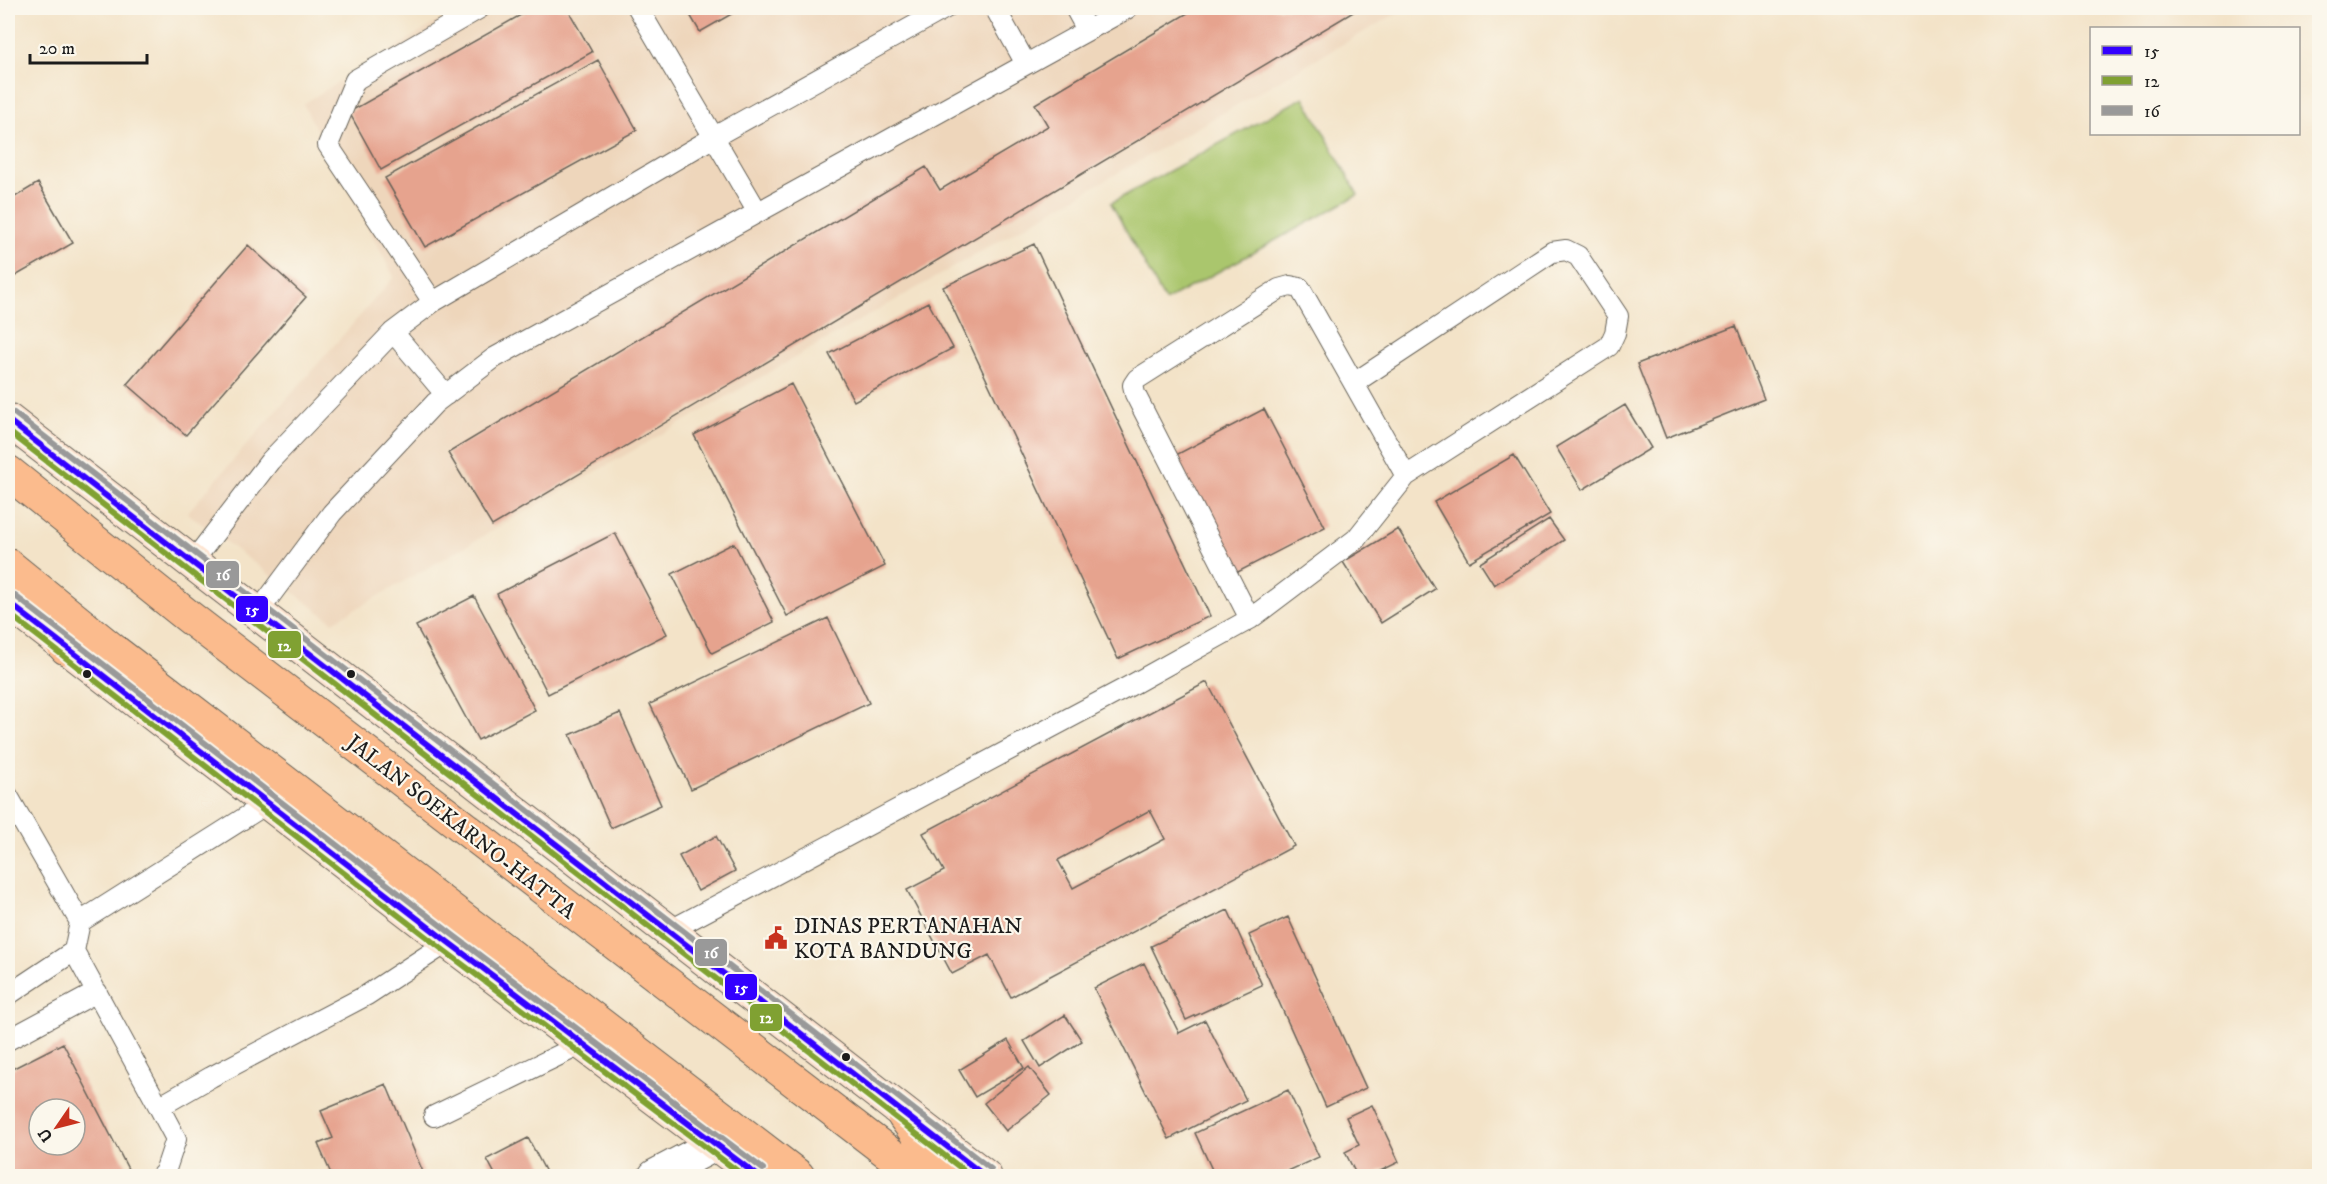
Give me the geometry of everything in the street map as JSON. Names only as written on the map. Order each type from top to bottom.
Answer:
[{"type":"highway","name":"JALAN SOEKARNO-HATTA","points":[[8,472],[189,617],[919,1176]]},
{"type":"highway","points":[[8,566],[66,648]]},
{"type":"highway","points":[[8,566],[114,651],[798,1176]]},
{"type":"highway","points":[[904,1116],[947,1176]]},
{"type":"main road","name":"JALAN SOEKARNO-HATTA","points":[[8,420],[256,615],[904,1116],[985,1176]]},
{"type":"main road","points":[[8,602],[448,942],[758,1176]]},
{"type":"street","points":[[655,1176],[714,1145]]},
{"type":"lane","points":[[433,302],[328,145],[355,80],[480,8]]},
{"type":"lane","points":[[638,8],[757,211]]},
{"type":"lane","points":[[191,564],[270,462],[393,332],[433,302],[714,137],[945,8]]},
{"type":"lane","points":[[995,8],[1026,64]]},
{"type":"lane","points":[[1074,8],[1087,30]]},
{"type":"lane","points":[[256,615],[332,513],[435,403],[494,358],[1128,8]]},
{"type":"lane","points":[[667,932],[1135,683],[1250,619],[1356,539],[1406,476],[1609,346],[1616,333],[1618,316],[1578,256],[1566,250],[1552,252],[1354,383]]},
{"type":"lane","points":[[1250,619],[1140,404],[1133,385],[1137,379],[1279,289],[1290,286],[1300,288],[1406,476]]},
{"type":"lane","points":[[393,332],[446,395]]},
{"type":"lane","points":[[8,796],[80,922],[74,951],[176,1139],[165,1172],[161,1176]]},
{"type":"lane","points":[[80,922],[268,803]]},
{"type":"lane","points":[[159,1107],[367,995],[448,942]]},
{"type":"lane","points":[[8,996],[74,951]]},
{"type":"lane","points":[[8,1040],[97,992]]},
{"type":"lane","points":[[434,1116],[582,1044]]},
{"type":"shaded area","points":[[460,8],[1406,8],[333,622],[187,513],[394,277],[303,104]]},
{"type":"green space","points":[[1304,97],[1358,195],[1165,301],[1111,203]]},
{"type":"building","points":[[533,8],[567,8],[592,52],[381,170],[349,112]]},
{"type":"building","points":[[686,8],[742,8],[700,32]]},
{"type":"building","points":[[1196,8],[1360,8],[492,526],[448,453],[926,167],[940,190],[1048,126],[1035,104]]},
{"type":"building","points":[[598,60],[637,130],[425,247],[385,178]]},
{"type":"building","points":[[38,183],[73,243],[12,278],[8,271],[8,201]]},
{"type":"building","points":[[1034,244],[1210,616],[1118,659],[943,287]]},
{"type":"building","points":[[248,245],[306,297],[186,435],[127,384]]},
{"type":"building","points":[[928,302],[953,348],[854,401],[829,354]]},
{"type":"building","points":[[1736,326],[1764,399],[1666,438],[1637,364]]},
{"type":"building","points":[[791,384],[885,566],[787,616],[694,435]]},
{"type":"building","points":[[1625,405],[1651,448],[1582,490],[1556,447]]},
{"type":"building","points":[[1264,409],[1325,527],[1234,574],[1172,457]]},
{"type":"building","points":[[1514,455],[1550,514],[1469,562],[1434,502]]},
{"type":"building","points":[[1549,519],[1564,540],[1494,585],[1480,563]]},
{"type":"building","points":[[1398,529],[1435,589],[1381,623],[1343,562]]},
{"type":"building","points":[[615,533],[667,634],[548,694],[497,594]]},
{"type":"building","points":[[734,543],[774,622],[712,653],[672,574]]},
{"type":"building","points":[[474,596],[535,710],[478,740],[416,626]]},
{"type":"building","points":[[828,618],[869,703],[691,789],[650,704]]},
{"type":"building","points":[[1207,682],[1294,846],[1011,997],[989,955],[952,974],[907,890],[944,871],[923,833]],"holes":[[[1150,810],[1165,839],[1073,888],[1058,860]]]},
{"type":"building","points":[[620,713],[661,805],[611,828],[570,735]]},
{"type":"building","points":[[716,836],[735,871],[698,891],[679,856]]},
{"type":"building","points":[[1228,910],[1262,985],[1186,1020],[1151,946]]},
{"type":"building","points":[[1288,917],[1366,1088],[1326,1107],[1249,935]]},
{"type":"building","points":[[1144,963],[1179,1033],[1205,1020],[1246,1100],[1169,1139],[1094,988]]},
{"type":"building","points":[[1065,1015],[1082,1041],[1040,1068],[1024,1041]]},
{"type":"building","points":[[1008,1040],[1024,1068],[975,1097],[959,1070]]},
{"type":"building","points":[[63,1043],[129,1171],[118,1176],[8,1176],[8,1071]]},
{"type":"building","points":[[1029,1067],[1051,1095],[1006,1131],[984,1103]]},
{"type":"building","points":[[386,1084],[423,1172],[411,1176],[332,1176],[318,1144],[333,1138],[321,1111]]},
{"type":"building","points":[[1288,1090],[1319,1157],[1277,1176],[1215,1176],[1195,1133]]},
{"type":"building","points":[[1372,1105],[1399,1162],[1370,1176],[1357,1176],[1345,1152],[1359,1145],[1346,1117]]},
{"type":"building","points":[[528,1138],[548,1176],[496,1176],[487,1159]]},
{"type":"transit line","name":"16","points":[[14,413],[991,1169]]},
{"type":"transit line","name":"15","points":[[8,420],[985,1176]]},
{"type":"transit line","name":"12","points":[[8,431],[971,1176]]},
{"type":"transit line","name":"16","points":[[14,595],[453,935],[763,1169]]},
{"type":"transit line","name":"15","points":[[8,602],[448,942],[758,1176]]},
{"type":"transit line","name":"12","points":[[8,613],[442,949],[744,1176]]},
{"type":"place","name":"DINAS PERTANAHAN KOTA BANDUNG","points":[[776,938]]}]
